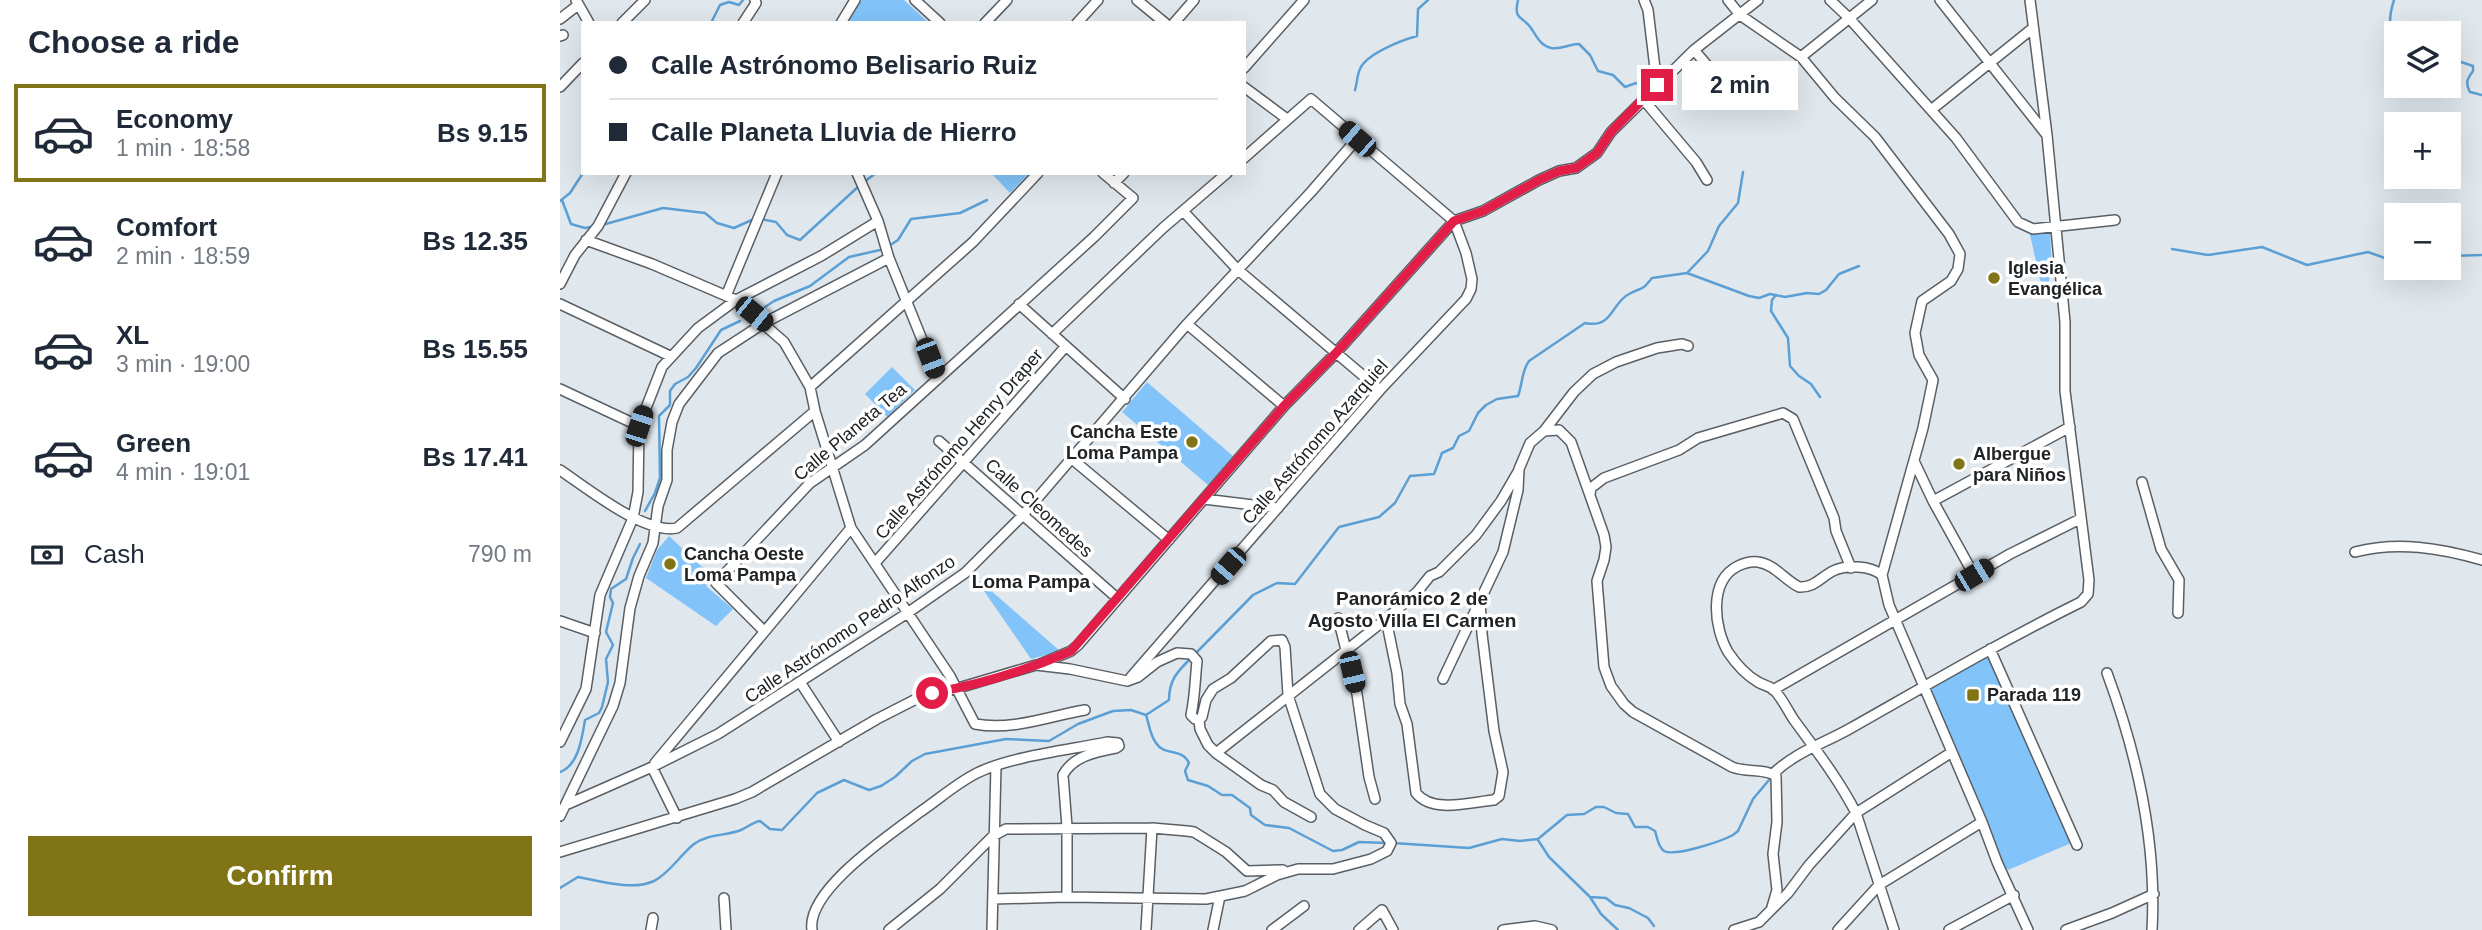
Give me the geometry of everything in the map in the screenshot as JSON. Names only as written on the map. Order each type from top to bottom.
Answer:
[{"type":"street","points":[[624,21],[645,0]]},
{"type":"street","points":[[744,21],[756,3],[755,0]]},
{"type":"street","points":[[842,21],[855,0]]},
{"type":"street","points":[[916,0],[938,21]]},
{"type":"street","points":[[987,21],[1007,0]]},
{"type":"street","points":[[1079,21],[1098,0]]},
{"type":"street","points":[[1137,0],[1163,21]]},
{"type":"street","points":[[1176,21],[1194,0]]},
{"type":"street","points":[[1246,66],[1304,0]]},
{"type":"street","points":[[1644,0],[1648,10],[1657,85]]},
{"type":"street","points":[[1728,0],[1740,15],[1801,57],[1835,98],[1875,137],[1949,233],[1960,254],[1958,269],[1951,281],[1922,301],[1914,333],[1919,355],[1933,380],[1914,461],[1882,575],[1889,605],[2028,930]]},
{"type":"street","points":[[560,852],[677,818],[752,792],[924,695],[956,689],[1037,665],[1071,651],[1284,406],[1335,354],[1454,221],[1483,211],[1559,171],[1576,168],[1597,153],[1611,132],[1657,85],[1694,50],[1758,0]]},
{"type":"street","points":[[1830,0],[1931,110],[1997,192],[2015,220],[2033,229],[2115,220]]},
{"type":"street","points":[[1801,57],[1872,0]]},
{"type":"street","points":[[1940,0],[2047,135]]},
{"type":"street","points":[[1773,774],[1782,765],[2085,598],[2090,587],[2064,391],[2065,322],[2047,135],[2030,0]]},
{"type":"street","points":[[560,19],[577,2],[588,21]]},
{"type":"street","points":[[1931,110],[2033,28]]},
{"type":"street","points":[[1694,50],[1737,100]]},
{"type":"street","points":[[560,87],[581,65]]},
{"type":"street","points":[[1246,88],[1287,119]]},
{"type":"street","points":[[1246,156],[1311,99],[1454,221]]},
{"type":"street","points":[[1643,99],[1696,162],[1707,180]]},
{"type":"street","name":"Calle Astrónomo Pedro Alfonzo","points":[[568,804],[718,734],[906,614],[965,573],[1023,515],[1187,324],[1357,139]]},
{"type":"street","points":[[560,284],[586,240],[598,226],[625,175]]},
{"type":"street","points":[[726,296],[777,175]]},
{"type":"street","points":[[858,175],[938,379]]},
{"type":"street","points":[[810,387],[973,242],[1036,175]]},
{"type":"street","points":[[1105,175],[1114,183],[1122,175]]},
{"type":"street","name":"Calle Astrónomo Henry Draper","points":[[1052,334],[1164,228],[1225,175]]},
{"type":"street","name":"Calle Planeta Tea","points":[[764,631],[716,583],[810,483],[864,445],[1133,198],[1114,183]]},
{"type":"street","points":[[1184,212],[1237,269],[1380,390]]},
{"type":"street","name":"Calle Astrónomo Azarquiel","points":[[1127,681],[1380,390],[1465,299],[1471,289],[1471,268],[1454,221]]},
{"type":"street","points":[[560,742],[586,689],[605,580],[633,518],[638,492],[639,426],[662,367],[698,328],[736,300],[821,256],[878,222]]},
{"type":"street","points":[[586,240],[652,264],[736,300],[784,342],[810,387],[851,528],[906,614],[950,676],[975,724],[987,726],[1032,723],[1053,715],[1085,710]]},
{"type":"street","points":[[560,816],[613,706],[620,682],[630,608],[639,576],[653,543],[658,506],[667,480],[667,450],[672,422],[679,404],[718,353],[764,323],[889,258]]},
{"type":"street","points":[[560,304],[670,356]]},
{"type":"street","points":[[1019,304],[1125,399]]},
{"type":"street","points":[[1187,324],[1284,406]]},
{"type":"street","points":[[1216,753],[1386,619],[1476,535],[1501,501],[1520,468],[1530,443],[1544,431],[1581,384],[1605,367],[1657,348],[1682,344],[1688,346]]},
{"type":"street","name":"Calle Astrónomo Henry Draper","points":[[875,563],[1066,346]]},
{"type":"street","points":[[560,388],[639,426]]},
{"type":"street","points":[[560,470],[633,518],[668,530],[677,528],[815,411]]},
{"type":"street","points":[[1590,496],[1591,488],[1604,478],[1679,450],[1698,438],[1783,413],[1793,419],[1834,518],[1836,531],[1851,568]]},
{"type":"street","points":[[1933,501],[2070,427]]},
{"type":"street","points":[[1544,431],[1559,430],[1570,442],[1606,547],[1597,581],[1604,667],[1617,695],[1641,718],[1732,768],[1773,774],[1778,780],[1773,854],[1777,890],[1772,907],[1760,926],[1734,930]]},
{"type":"street","name":"Calle Cleomedes","points":[[939,441],[1117,598]]},
{"type":"street","points":[[1072,460],[1170,540]]},
{"type":"street","points":[[1914,461],[1974,575]]},
{"type":"street","points":[[1443,679],[1507,539],[1520,468]]},
{"type":"street","points":[[2142,482],[2161,550],[2179,580],[2178,613]]},
{"type":"street","points":[[1204,499],[1278,508]]},
{"type":"street","points":[[1773,690],[2010,554],[2080,519]]},
{"type":"street","points":[[677,818],[652,767],[851,528]]},
{"type":"street","points":[[2355,552],[2376,547],[2421,546],[2482,560]]},
{"type":"street","points":[[1882,575],[1875,569],[1851,568],[1832,571],[1805,588],[1793,584],[1772,568],[1756,562],[1740,565],[1725,576],[1719,589],[1717,619],[1722,638],[1735,662],[1749,676],[1773,690],[1828,766],[1856,813],[1894,930]]},
{"type":"street","points":[[1386,619],[1407,724],[1416,793],[1423,800],[1436,804],[1494,800],[1499,796],[1503,772],[1494,731],[1480,602]]},
{"type":"street","points":[[1338,618],[1361,716],[1371,789],[1375,799]]},
{"type":"street","points":[[560,621],[595,633]]},
{"type":"street","points":[[889,930],[940,889],[993,836],[1006,828],[1152,828],[1194,832],[1226,852],[1247,871],[1333,869],[1371,859],[1387,851],[1391,843],[1384,833],[1353,820],[1322,799],[1289,695],[1282,640],[1275,639],[1231,678],[1213,689],[1199,720]]},
{"type":"street","points":[[1990,649],[2077,845]]},
{"type":"street","points":[[1037,665],[1070,668],[1127,681],[1138,677],[1168,656],[1185,652],[1191,654],[1197,661],[1191,715],[1199,720]]},
{"type":"street","points":[[2107,673],[2125,726],[2146,818],[2154,894],[2151,930]]},
{"type":"street","points":[[800,682],[839,742]]},
{"type":"street","points":[[1199,720],[1204,737],[1216,753],[1261,785],[1273,790],[1284,802],[1311,817]]},
{"type":"street","points":[[812,930],[810,921],[834,882],[869,849],[963,781],[996,766],[1033,756],[1107,742],[1118,743],[1116,748],[1089,755],[1067,768],[1063,775],[1067,827],[1067,897]]},
{"type":"street","points":[[1772,907],[1788,893],[1809,865],[1856,813],[1952,752]]},
{"type":"street","points":[[992,930],[996,766]]},
{"type":"street","points":[[1838,930],[1879,884],[1982,822]]},
{"type":"street","points":[[1146,930],[1152,828]]},
{"type":"street","points":[[977,851],[988,848],[993,857]]},
{"type":"street","points":[[993,899],[1206,899],[1245,891],[1277,875],[1298,869]]},
{"type":"street","points":[[2066,930],[2154,894]]},
{"type":"street","points":[[1949,930],[2014,895]]},
{"type":"street","points":[[1213,930],[1220,896]]},
{"type":"street","points":[[724,898],[726,930]]},
{"type":"street","points":[[1272,930],[1304,906]]},
{"type":"street","points":[[1359,930],[1382,910],[1392,930]]},
{"type":"street","points":[[651,930],[653,918]]},
{"type":"street","points":[[1503,930],[1547,929]]},
{"type":"shaded area","points":[[861,0],[904,0],[927,21],[849,21]]},
{"type":"shaded area","points":[[993,175],[1027,175],[1010,193]]},
{"type":"shaded area","points":[[2050,229],[2052,270],[2044,297],[2030,235],[2031,232]]},
{"type":"shaded area","points":[[892,367],[915,390],[887,417],[865,394]]},
{"type":"shaded area","points":[[1147,382],[1233,456],[1208,485],[1122,412]]},
{"type":"shaded area","points":[[669,536],[713,577],[706,586],[733,609],[716,626],[646,578],[657,550]]},
{"type":"shaded area","points":[[973,575],[1060,651],[1031,659]]},
{"type":"shaded area","points":[[1989,655],[2071,841],[2008,870],[2003,865],[1930,690],[1931,686]]},
{"type":"waterway","points":[[712,21],[720,5],[729,2],[739,5],[743,0]]},
{"type":"waterway","points":[[1355,90],[1360,69],[1369,58],[1394,44],[1417,36],[1418,9],[1428,0]]},
{"type":"waterway","points":[[1518,0],[1518,15],[1544,45],[1555,48],[1579,44],[1590,55],[1598,71],[1613,75],[1625,87],[1636,83],[1649,84]]},
{"type":"waterway","points":[[2390,21],[2394,0]]},
{"type":"waterway","points":[[2461,62],[2473,66],[2467,81],[2470,92],[2482,95]]},
{"type":"waterway","points":[[1687,273],[1708,251],[1719,226],[1738,203],[1743,172]]},
{"type":"waterway","points":[[560,201],[570,193],[582,175]]},
{"type":"waterway","points":[[864,182],[873,175]]},
{"type":"waterway","points":[[761,219],[776,222],[787,235],[800,240],[859,186]]},
{"type":"waterway","points":[[562,200],[571,224],[585,228],[595,226]]},
{"type":"waterway","points":[[892,244],[898,240],[911,219],[960,213],[987,200]]},
{"type":"waterway","points":[[602,225],[663,208],[705,213],[717,223],[734,228],[754,219]]},
{"type":"waterway","points":[[2172,249],[2208,255],[2262,247],[2307,265],[2368,252],[2384,258]]},
{"type":"waterway","points":[[765,307],[810,286],[849,257],[880,250]]},
{"type":"waterway","points":[[2461,256],[2482,255]]},
{"type":"waterway","points":[[1196,653],[1253,595],[1277,583],[1295,584],[1339,527],[1379,517],[1395,503],[1410,476],[1434,474],[1442,453],[1453,448],[1459,436],[1469,431],[1478,413],[1486,405],[1497,399],[1518,396],[1529,361],[1585,323],[1594,324],[1606,319],[1623,298],[1643,288],[1652,278],[1687,273],[1749,296],[1759,298],[1770,294],[1785,297],[1819,294],[1826,290],[1839,274],[1859,266]]},
{"type":"waterway","points":[[1776,295],[1772,300],[1771,311],[1788,338],[1790,366],[1811,384],[1820,397]]},
{"type":"waterway","points":[[645,511],[660,478],[659,416],[670,405],[670,391],[696,368],[721,330],[740,321]]},
{"type":"waterway","points":[[560,772],[572,763],[575,757],[585,720],[599,713],[602,707],[608,682],[606,659],[613,645],[606,632],[613,603],[610,597],[611,589],[626,579],[640,544]]},
{"type":"waterway","points":[[560,888],[578,877],[606,883],[646,884],[665,873],[699,841],[735,832],[760,821],[770,829],[782,830],[817,793],[844,780],[869,790],[881,786],[925,754],[1006,739],[1049,741],[1078,724],[1113,711],[1131,710],[1146,715],[1169,700],[1170,687],[1175,677],[1191,658]]},
{"type":"waterway","points":[[1146,715],[1156,743],[1164,750],[1186,758],[1189,763],[1185,771],[1188,780],[1208,786],[1222,795],[1232,795],[1250,808],[1251,815],[1265,825],[1289,828],[1333,851],[1359,842],[1387,843]]},
{"type":"waterway","points":[[1393,843],[1469,848],[1502,839],[1538,839],[1567,815],[1584,814],[1596,807],[1604,807],[1616,813],[1628,814],[1635,827],[1648,827],[1655,831],[1664,851],[1678,852],[1733,835],[1738,831],[1753,799],[1769,780]]},
{"type":"waterway","points":[[1538,840],[1549,857],[1590,897],[1606,898],[1615,905],[1629,908],[1648,918],[1654,926]]},
{"type":"waterway","points":[[1590,897],[1601,914],[1618,930]]},
{"type":"place","name":"Iglesia Evangélica","points":[[1994,278]]},
{"type":"place","name":"Cancha Este Loma Pampa","points":[[1192,442]]},
{"type":"place","name":"Albergue para Niños","points":[[1959,464]]},
{"type":"place","name":"Cancha Oeste Loma Pampa","points":[[670,564]]},
{"type":"place","name":"Parada 119","points":[[1973,695]]},
{"type":"district","name":"Loma Pampa","points":[[1031,581]]},
{"type":"district","name":"Panorámico 2 de Agosto Villa El Carmen","points":[[1412,609]]},
{"type":"route","points":[[932,693],[956,689],[1037,665],[1071,651],[1284,406],[1335,354],[1454,221],[1483,211],[1559,171],[1576,168],[1597,153],[1611,132],[1657,85]]}]
